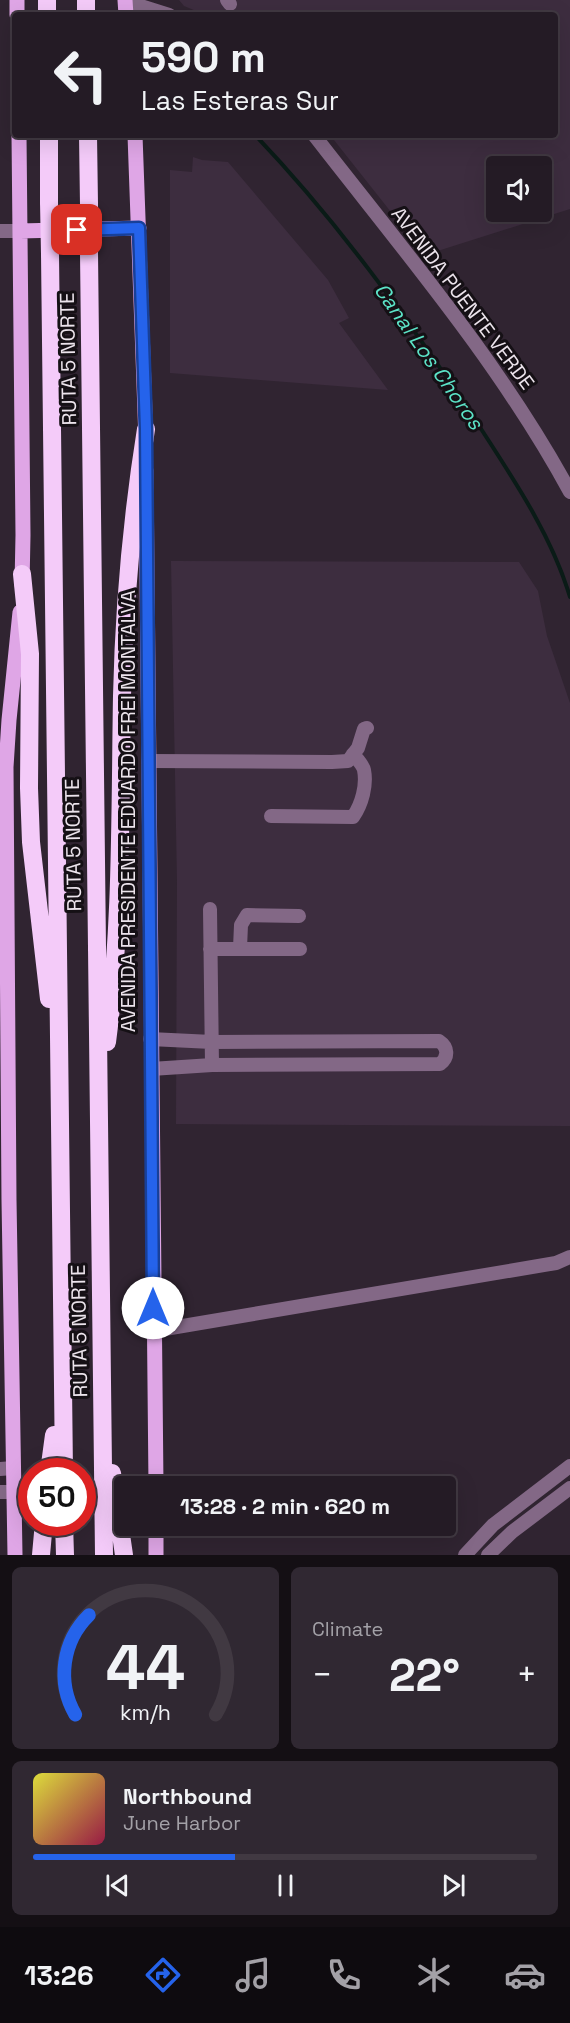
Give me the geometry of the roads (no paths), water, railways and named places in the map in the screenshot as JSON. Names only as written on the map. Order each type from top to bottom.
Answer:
[{"type":"highway","name":"RUTA 5 NORTE","points":[[49,138],[64,1458]]},
{"type":"highway","name":"RUTA 5 NORTE","points":[[88,138],[104,1555]]},
{"type":"highway","points":[[99,1106],[113,993],[120,903],[122,696],[127,589],[133,514],[146,429]]},
{"type":"highway","points":[[22,574],[30,664],[31,842],[41,945],[59,1057]]},
{"type":"highway","points":[[51,1458],[63,1380]]},
{"type":"highway","points":[[102,1397],[123,1555]]},
{"type":"highway","points":[[41,1555],[43,1536]]},
{"type":"highway","points":[[64,1536],[65,1555]]},
{"type":"main road","points":[[15,1555],[7,1492],[9,1200],[3,767],[22,574],[19,138]]},
{"type":"main road","name":"AVENIDA PRESIDENTE EDUARDO FREI MONTALVA","points":[[135,138],[146,429],[156,1476]]},
{"type":"main road","points":[[20,231],[139,228]]},
{"type":"main road","points":[[156,1536],[156,1555]]},
{"type":"street","points":[[126,5],[156,12]]},
{"type":"street","name":"AVENIDA PUENTE VERDE","points":[[316,138],[499,375],[529,420],[569,490]]},
{"type":"street","points":[[0,231],[20,231]]},
{"type":"street","points":[[148,761],[348,761],[358,748],[364,729],[367,728]]},
{"type":"street","points":[[272,816],[353,817],[363,794],[364,768],[353,754]]},
{"type":"street","points":[[210,909],[212,1065]]},
{"type":"street","points":[[240,948],[241,925],[247,915],[299,916]]},
{"type":"street","points":[[210,948],[300,949]]},
{"type":"street","points":[[150,1040],[439,1041],[447,1052],[440,1064],[212,1065],[151,1069]]},
{"type":"street","points":[[153,1331],[556,1263],[570,1257]]},
{"type":"street","points":[[465,1555],[493,1525],[570,1466]]},
{"type":"street","points":[[488,1555],[513,1532],[570,1488]]},
{"type":"waterway","name":"Canal Los Choros","points":[[258,138],[343,236],[449,381],[502,461],[541,527],[570,597]]}]
